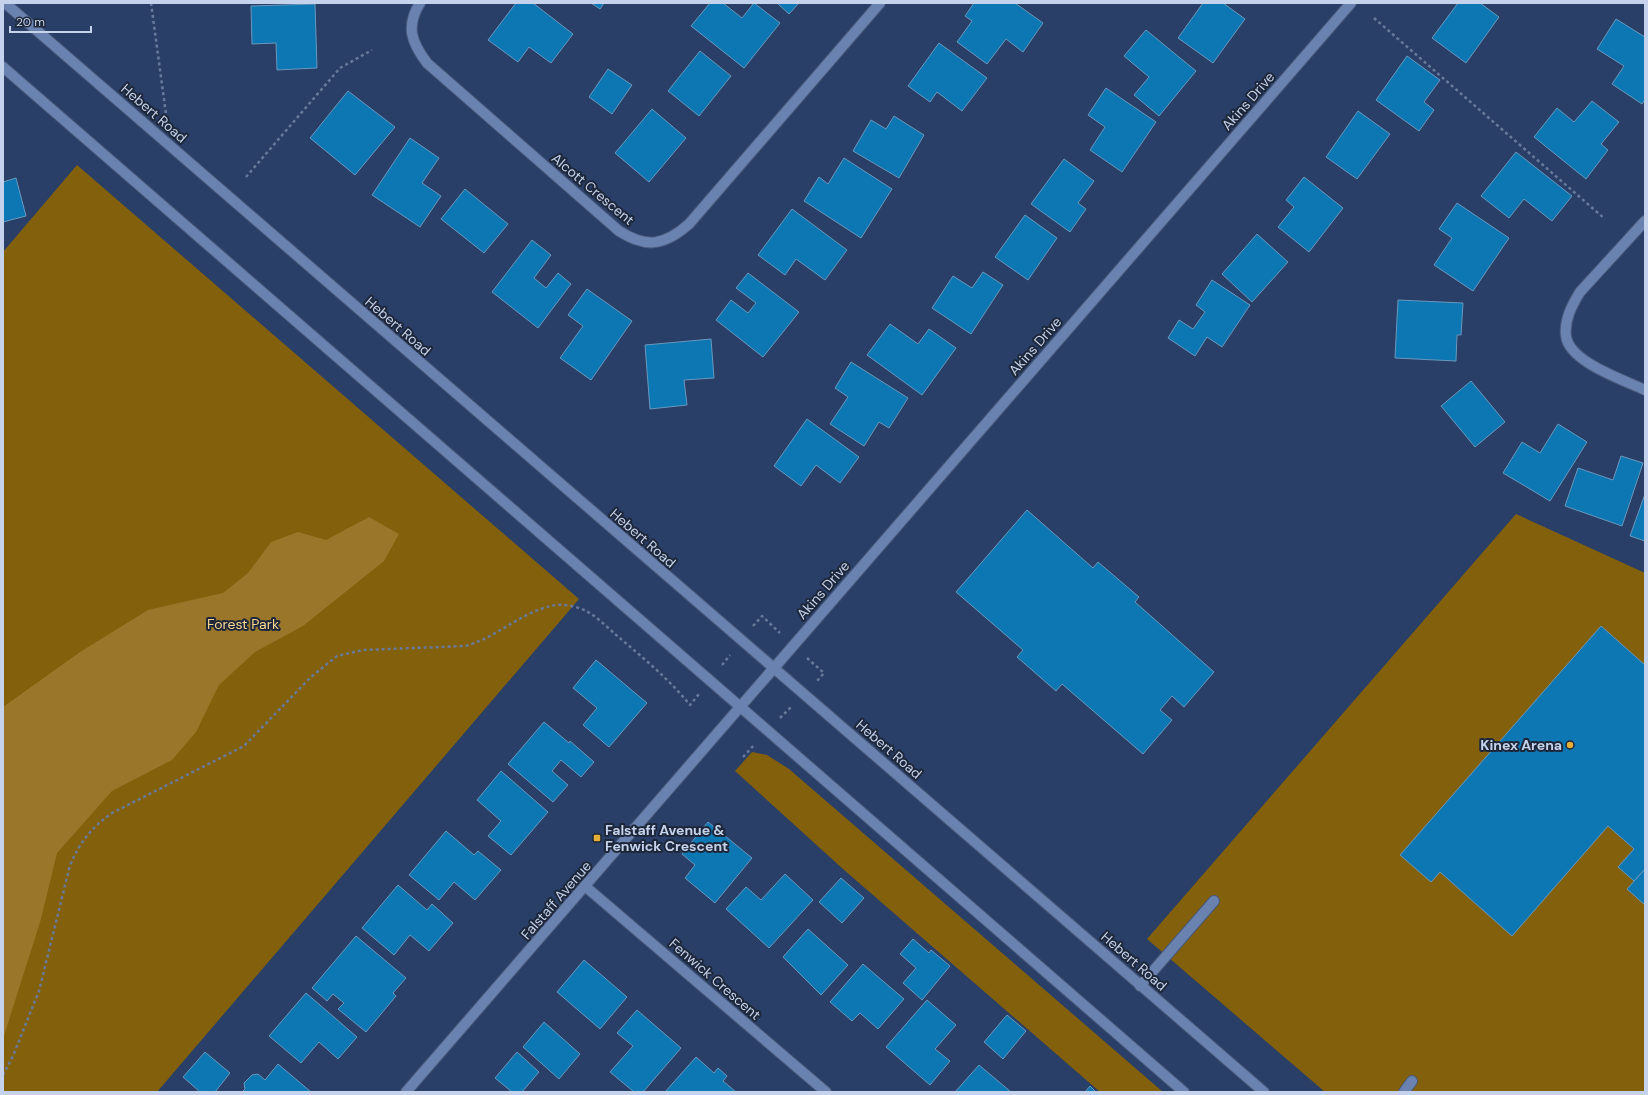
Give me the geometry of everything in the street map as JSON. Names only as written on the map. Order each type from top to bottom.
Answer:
[{"type":"main road","name":"Hebert Road","points":[[5,3],[1264,1092]]},
{"type":"main road","name":"Alcott Crescent","points":[[420,3],[415,14],[412,35],[414,44],[427,63],[619,231],[630,238],[641,242],[655,243],[662,242],[676,235],[689,224],[880,3]]},
{"type":"main road","name":"Akins Drive","points":[[741,706],[1351,3]]},
{"type":"main road","points":[[3,67],[1184,1092]]},
{"type":"main road","points":[[1645,221],[1580,292],[1572,305],[1567,321],[1566,336],[1571,347],[1580,357],[1594,367],[1645,390]]},
{"type":"main road","name":"Falstaff Avenue","points":[[406,1092],[586,887],[741,706]]},
{"type":"main road","name":"Fenwick Crescent","points":[[586,887],[826,1092]]},
{"type":"main road","points":[[1140,986],[1214,901]]},
{"type":"main road","points":[[1404,1092],[1412,1081]]},
{"type":"path","points":[[151,3],[166,114]]},
{"type":"path","points":[[1374,18],[1605,219]]},
{"type":"path","points":[[246,177],[340,68],[372,50]]},
{"type":"path","points":[[3,1075],[13,1056],[39,991],[70,865],[85,836],[97,824],[112,813],[244,746],[311,677],[337,656],[363,650],[465,646],[481,642],[523,618],[550,606],[568,606],[586,611],[605,626],[636,652],[690,705]]},
{"type":"green space","name":"Forest Park","points":[[77,165],[579,599],[157,1092],[3,1092],[3,252]]},
{"type":"green space","points":[[1516,514],[1645,573],[1645,1092],[1325,1092],[1147,939]]},
{"type":"green space","points":[[369,517],[399,534],[384,561],[303,626],[255,652],[219,685],[196,732],[172,760],[112,791],[57,853],[41,919],[3,1039],[3,707],[80,652],[148,610],[223,593],[248,573],[271,542],[298,532],[326,540]]},
{"type":"green space","points":[[752,752],[767,755],[789,769],[1163,1092],[1100,1092],[843,869],[735,771]]},
{"type":"building","points":[[516,3],[533,3],[573,34],[551,63],[529,47],[518,62],[488,40]]},
{"type":"building","points":[[591,3],[604,3],[600,9]]},
{"type":"building","points":[[710,3],[723,3],[742,18],[754,3],[780,23],[744,68],[691,26]]},
{"type":"building","points":[[777,3],[799,3],[789,14]]},
{"type":"building","points":[[974,3],[1015,3],[1043,23],[1023,52],[1006,39],[987,64],[957,42],[972,21],[965,16]]},
{"type":"building","points":[[1203,3],[1223,3],[1245,19],[1213,63],[1178,38]]},
{"type":"building","points":[[1458,3],[1480,3],[1499,17],[1466,63],[1432,38]]},
{"type":"building","points":[[315,4],[317,68],[277,70],[276,43],[252,44],[251,6]]},
{"type":"building","points":[[1616,19],[1645,37],[1645,100],[1642,104],[1612,84],[1624,66],[1597,49]]},
{"type":"building","points":[[1146,30],[1196,71],[1159,116],[1134,95],[1149,77],[1124,56]]},
{"type":"building","points":[[939,43],[987,78],[962,111],[937,92],[930,102],[908,86]]},
{"type":"building","points":[[700,51],[731,76],[699,116],[668,91]]},
{"type":"building","points":[[1407,56],[1440,80],[1424,102],[1434,110],[1419,131],[1376,100]]},
{"type":"building","points":[[608,69],[632,85],[612,114],[589,97]]},
{"type":"building","points":[[1106,88],[1156,122],[1122,172],[1090,150],[1105,127],[1088,115]]},
{"type":"building","points":[[348,91],[395,127],[355,175],[310,138]]},
{"type":"building","points":[[1592,101],[1619,122],[1601,144],[1608,150],[1586,179],[1534,137],[1557,108],[1574,122]]},
{"type":"building","points":[[652,109],[686,138],[649,182],[615,153]]},
{"type":"building","points":[[1358,111],[1390,134],[1357,179],[1326,157]]},
{"type":"building","points":[[894,116],[924,135],[899,178],[853,151],[871,120],[886,129]]},
{"type":"building","points":[[410,138],[439,158],[422,183],[441,196],[420,227],[372,195]]},
{"type":"building","points":[[1516,152],[1572,196],[1552,221],[1524,199],[1509,218],[1481,196]]},
{"type":"building","points":[[844,158],[892,189],[861,238],[804,201],[819,177],[828,184]]},
{"type":"building","points":[[1064,159],[1094,181],[1078,203],[1086,209],[1070,232],[1031,204]]},
{"type":"building","points":[[1304,177],[1343,208],[1309,252],[1278,227],[1294,207],[1286,200]]},
{"type":"building","points":[[16,178],[26,216],[3,222],[3,182]]},
{"type":"building","points":[[465,189],[508,224],[484,253],[441,219]]},
{"type":"building","points":[[1457,203],[1509,238],[1473,291],[1434,265],[1452,238],[1439,229]]},
{"type":"building","points":[[792,209],[847,250],[825,280],[796,259],[785,275],[758,255]]},
{"type":"building","points":[[1025,215],[1057,238],[1028,280],[995,257]]},
{"type":"building","points":[[1257,234],[1288,262],[1252,302],[1222,274]]},
{"type":"building","points":[[532,240],[551,255],[534,278],[546,288],[558,273],[571,284],[538,328],[492,292]]},
{"type":"building","points":[[983,272],[1003,285],[971,334],[932,308],[953,276],[972,288]]},
{"type":"building","points":[[748,273],[799,312],[763,357],[716,320],[731,300],[748,313],[756,303],[736,288]]},
{"type":"building","points":[[1212,280],[1250,305],[1222,347],[1207,337],[1195,356],[1168,338],[1179,320],[1193,329],[1205,312],[1196,305]]},
{"type":"building","points":[[587,289],[632,321],[591,380],[560,358],[583,326],[568,315]]},
{"type":"building","points":[[1398,300],[1463,303],[1461,335],[1457,335],[1456,361],[1395,358]]},
{"type":"building","points":[[890,324],[918,344],[929,329],[956,348],[922,395],[867,355]]},
{"type":"building","points":[[711,339],[714,378],[684,380],[687,405],[650,409],[645,345]]},
{"type":"building","points":[[851,362],[908,398],[889,428],[879,422],[864,446],[830,424],[848,397],[835,388]]},
{"type":"building","points":[[1471,381],[1505,422],[1475,447],[1441,406]]},
{"type":"building","points":[[807,419],[859,457],[840,483],[816,465],[801,486],[774,466]]},
{"type":"building","points":[[1558,424],[1587,442],[1550,501],[1503,473],[1522,442],[1540,453]]},
{"type":"building","points":[[1621,456],[1643,463],[1622,526],[1565,506],[1578,468],[1613,480]]},
{"type":"building","points":[[1645,494],[1645,541],[1630,536]]},
{"type":"building","points":[[1027,510],[1093,568],[1098,562],[1139,597],[1135,602],[1214,672],[1184,707],[1172,696],[1160,710],[1172,720],[1143,754],[1062,684],[1056,691],[1017,657],[1023,650],[956,592]]},
{"type":"building","name":"Kinex Arena","points":[[1601,626],[1645,665],[1645,869],[1634,881],[1618,867],[1634,849],[1608,826],[1512,936],[1440,872],[1431,882],[1400,855]]},
{"type":"building","points":[[596,660],[647,703],[609,747],[583,725],[597,708],[573,688]]},
{"type":"building","points":[[544,722],[569,743],[570,741],[594,762],[581,777],[561,760],[552,771],[568,785],[553,802],[508,764]]},
{"type":"building","points":[[501,771],[548,812],[511,855],[488,836],[501,821],[477,800]]},
{"type":"building","points":[[708,822],[752,858],[715,903],[685,878],[695,865],[682,854]]},
{"type":"building","points":[[446,831],[474,855],[478,851],[501,870],[475,900],[454,882],[439,900],[409,875]]},
{"type":"building","points":[[1645,869],[1645,905],[1627,889]]},
{"type":"building","points":[[785,874],[813,900],[769,948],[726,909],[746,887],[761,900]]},
{"type":"building","points":[[841,878],[864,898],[842,923],[819,902]]},
{"type":"building","points":[[398,885],[427,910],[432,904],[453,923],[429,951],[410,935],[394,955],[362,928]]},
{"type":"building","points":[[808,929],[848,965],[821,995],[783,957]]},
{"type":"building","points":[[356,936],[406,978],[393,993],[396,996],[366,1032],[338,1009],[344,1003],[333,994],[327,1001],[312,988]]},
{"type":"building","points":[[913,939],[929,953],[931,950],[950,966],[922,1000],[903,983],[916,968],[900,954]]},
{"type":"building","points":[[584,960],[627,997],[600,1029],[557,992]]},
{"type":"building","points":[[863,964],[904,999],[878,1029],[860,1013],[852,1021],[830,1002]]},
{"type":"building","points":[[306,993],[357,1037],[338,1059],[319,1042],[301,1063],[269,1036]]},
{"type":"building","points":[[927,1000],[956,1025],[935,1049],[950,1061],[930,1085],[886,1047]]},
{"type":"building","points":[[637,1010],[681,1048],[643,1092],[634,1092],[610,1072],[633,1046],[617,1033]]},
{"type":"building","points":[[1007,1015],[1026,1031],[1003,1059],[984,1042]]},
{"type":"building","points":[[544,1022],[580,1054],[559,1079],[523,1047]]},
{"type":"building","points":[[205,1052],[230,1073],[215,1092],[200,1092],[183,1077]]},
{"type":"building","points":[[517,1052],[539,1072],[522,1092],[512,1092],[495,1078]]},
{"type":"building","points":[[696,1057],[714,1073],[718,1068],[727,1076],[723,1081],[736,1092],[665,1092]]},
{"type":"building","points":[[278,1064],[311,1092],[242,1092],[245,1089],[244,1083],[252,1075],[258,1074],[265,1080]]},
{"type":"building","points":[[979,1065],[1011,1092],[955,1092]]},
{"type":"building","points":[[1090,1086],[1096,1092],[1085,1092]]},
{"type":"place","name":"Kinex Arena","points":[[1570,745]]},
{"type":"place","name":"Falstaff Avenue & Fenwick Crescent","points":[[597,838]]}]
